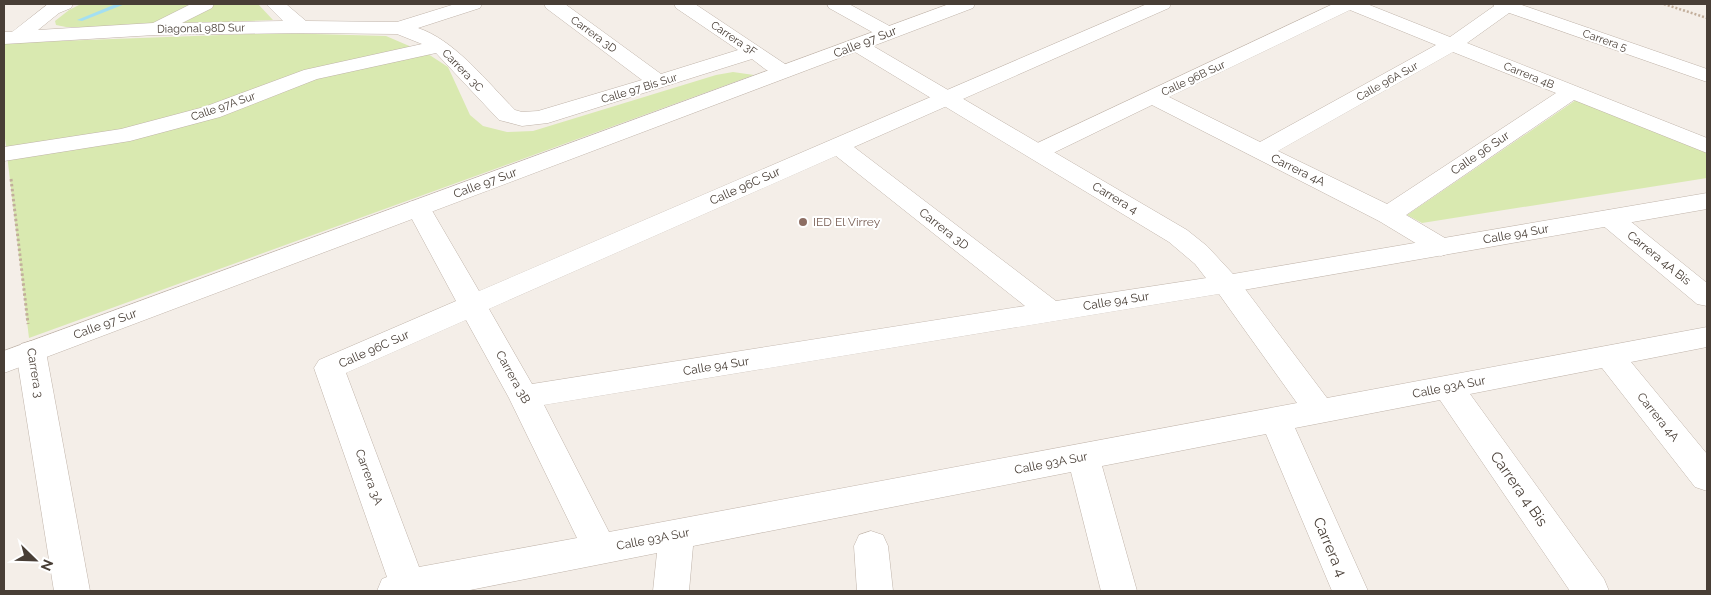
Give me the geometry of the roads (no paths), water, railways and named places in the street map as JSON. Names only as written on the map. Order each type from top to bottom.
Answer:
[{"type":"street","points":[[8,42],[52,9],[64,4]]},
{"type":"street","points":[[155,29],[205,4]]},
{"type":"street","points":[[275,4],[301,27]]},
{"type":"street","points":[[410,4],[426,19]]},
{"type":"street","points":[[399,28],[473,4]]},
{"type":"street","name":"Carrera 3D","points":[[553,4],[659,82]]},
{"type":"street","name":"Carrera 3F","points":[[683,4],[784,72]]},
{"type":"street","points":[[836,4],[888,33]]},
{"type":"street","name":"Calle 97 Sur","points":[[18,357],[966,4]]},
{"type":"street","name":"Calle 96C Sur","points":[[329,368],[1162,4]]},
{"type":"street","name":"Carrera 4B","points":[[1350,4],[1707,146]]},
{"type":"street","name":"Calle 96B Sur","points":[[1037,152],[1350,4]]},
{"type":"street","name":"Calle 96A Sur","points":[[1261,151],[1453,44],[1506,4]]},
{"type":"street","name":"Carrera 5","points":[[1506,4],[1707,76]]},
{"type":"street","name":"Diagonal 98D Sur","points":[[8,42],[43,36],[155,29],[399,28]]},
{"type":"street","name":"Carrera 3C","points":[[399,28],[423,36],[440,46],[507,115],[522,119]]},
{"type":"street","name":"Carrera 4","points":[[857,45],[1195,248],[1208,260],[1320,411]]},
{"type":"street","name":"Calle 97A Sur","points":[[6,154],[122,136],[212,112],[311,74],[440,46]]},
{"type":"street","name":"Calle 97 Bis Sur","points":[[522,119],[540,118],[754,52]]},
{"type":"street","name":"Calle 96 Sur","points":[[1388,215],[1572,92]]},
{"type":"street","name":"Carrera 4A","points":[[1152,97],[1388,215],[1441,247]]},
{"type":"street","name":"Carrera 3D","points":[[838,146],[1051,312]]},
{"type":"street","name":"Calle 94 Sur","points":[[524,397],[1226,284],[1707,201]]},
{"type":"street","name":"Carrera 3B","points":[[418,208],[524,397],[600,550]]},
{"type":"street","name":"Carrera 4A Bis","points":[[1610,218],[1707,297]]},
{"type":"street","name":"Calle 93A Sur","points":[[402,589],[678,534],[1707,337]]},
{"type":"street","name":"Carrera 4A","points":[[1608,356],[1707,477]]},
{"type":"street","name":"Carrera 3","points":[[18,357],[72,591]]},
{"type":"street","name":"Carrera 3A","points":[[329,368],[402,589]]},
{"type":"street","name":"Carrera 4 Bis","points":[[1448,387],[1591,591]]},
{"type":"street","name":"Carrera 4","points":[[1276,420],[1350,591]]},
{"type":"street","points":[[1083,457],[1119,591]]},
{"type":"street","points":[[671,591],[678,534]]},
{"type":"street","points":[[871,546],[875,591]]},
{"type":"waterway","points":[[80,20],[122,4]]},
{"type":"place","name":"IED El Virrey","points":[[803,222]]}]
